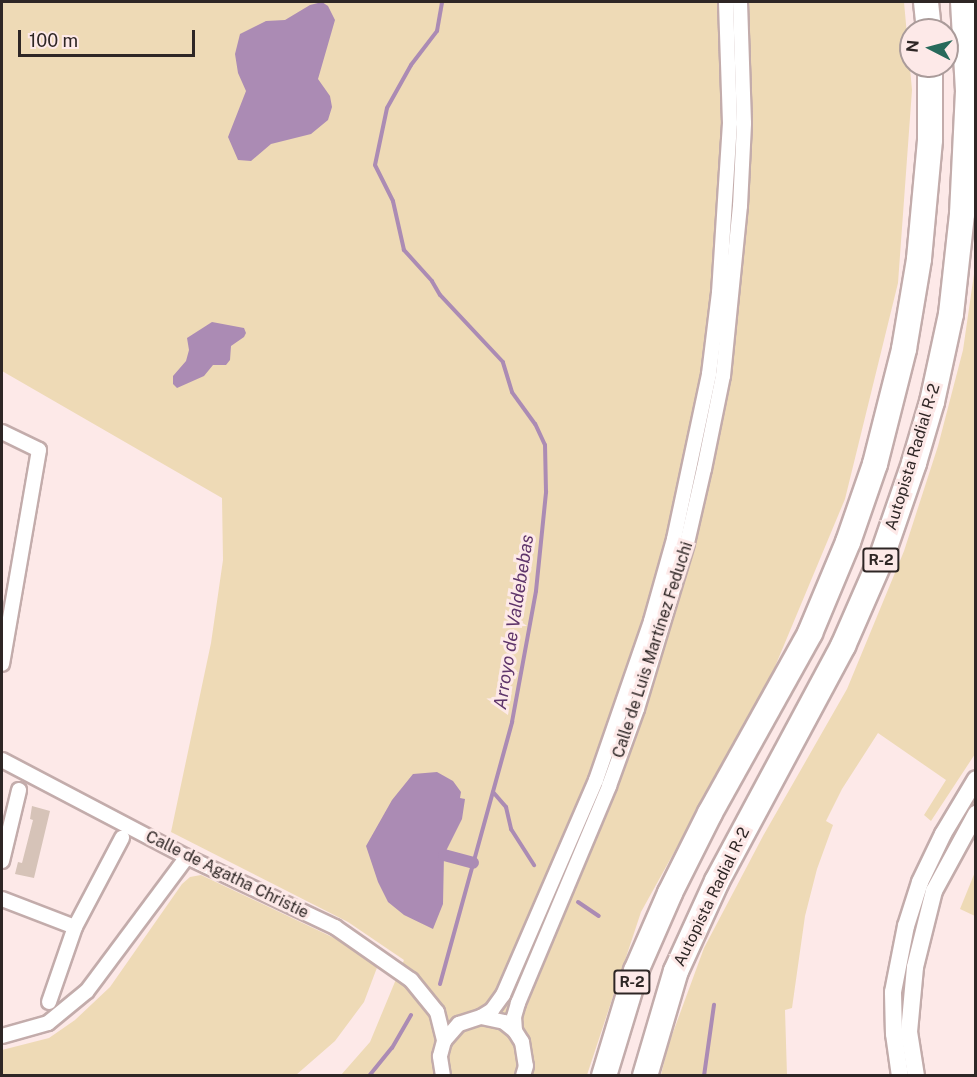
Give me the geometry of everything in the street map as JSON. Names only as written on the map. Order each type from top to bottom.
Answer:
[{"type":"highway","points":[[926,2],[928,18]]},
{"type":"highway","name":"Autopista Radial R-2","points":[[645,1076],[676,971],[717,881],[843,646],[882,559],[914,463],[932,402],[951,314],[962,214],[968,91],[963,2]]},
{"type":"highway","name":"Autopista Radial R-2","points":[[604,1076],[636,971],[670,893],[710,813],[810,633],[848,542],[875,464],[904,349],[919,259],[930,140],[930,78]]},
{"type":"street","name":"Calle de Luis Martínez Feduchi","points":[[444,1041],[453,1029],[492,1010],[503,995],[596,780],[651,621],[674,539],[709,374],[719,293],[730,123],[726,2]]},
{"type":"street","name":"Calle de Luis Martínez Feduchi","points":[[515,1031],[514,1017],[518,1003],[605,796],[637,709],[687,543],[704,469],[723,376],[740,206],[744,123],[740,2]]},
{"type":"street","points":[[2,432],[39,450],[2,663]]},
{"type":"street","name":"Calle de Agatha Christie","points":[[2,760],[187,857],[335,927],[411,980],[437,1012],[444,1041],[440,1056],[443,1076]]},
{"type":"street","points":[[900,1076],[894,1034],[893,992],[906,926],[920,882],[938,843],[975,779]]},
{"type":"street","points":[[2,861],[19,790]]},
{"type":"street","points":[[916,1076],[909,1032],[915,967],[934,891],[975,814]]},
{"type":"street","points":[[49,1002],[75,927],[122,838]]},
{"type":"street","points":[[2,1036],[48,1023],[87,991],[187,857]]},
{"type":"street","points":[[2,899],[75,927]]},
{"type":"street","points":[[437,1012],[451,1018],[475,1018],[504,1022],[515,1031],[522,1042],[526,1066],[523,1076]]},
{"type":"shaded area","points":[[2,2],[904,2],[905,18],[899,18],[899,78],[911,78],[912,90],[898,283],[845,499],[769,681],[641,912],[587,1075],[341,1075],[370,1042],[404,960],[348,922],[171,832],[211,643],[223,560],[222,498],[2,371]]},
{"type":"shaded area","points":[[322,2],[328,6],[335,20],[318,79],[330,96],[332,107],[328,120],[311,134],[271,144],[251,161],[238,160],[228,137],[246,91],[238,73],[235,54],[240,34],[266,21],[285,20],[310,5]]},
{"type":"shaded area","points":[[975,267],[975,754],[931,821],[924,815],[946,780],[878,733],[842,789],[826,821],[833,825],[817,869],[805,916],[792,1008],[785,1010],[787,1075],[661,1075],[668,1046],[704,948],[763,836],[847,689],[904,551],[938,446],[963,350]]},
{"type":"shaded area","points":[[212,322],[244,328],[246,333],[231,346],[230,360],[226,365],[213,365],[204,376],[177,388],[173,384],[173,376],[186,361],[189,350],[187,338]]},
{"type":"shaded area","points":[[437,772],[453,781],[461,792],[460,798],[465,799],[462,819],[444,855],[443,904],[433,929],[404,915],[388,902],[378,882],[366,846],[392,800],[413,774]]},
{"type":"shaded area","points":[[975,872],[976,916],[960,909]]},
{"type":"shaded area","points":[[201,875],[349,945],[378,965],[364,1002],[335,1041],[296,1075],[2,1075],[2,1050],[49,1038],[75,1020],[110,987],[182,884],[190,877]]},
{"type":"building","points":[[32,806],[50,811],[34,878],[15,874],[18,862],[22,863],[33,820],[30,819]]},
{"type":"waterway","name":"Arroyo de Valdebebas","points":[[440,984],[512,722],[536,591],[546,492],[545,445],[535,424],[512,392],[503,362],[440,295],[432,281],[404,250],[393,201],[375,165],[387,108],[411,65],[437,31],[442,2]]},
{"type":"waterway","points":[[493,792],[506,807],[511,829],[534,865]]},
{"type":"waterway","points":[[444,855],[473,863]]},
{"type":"waterway","points":[[578,902],[599,916]]},
{"type":"waterway","points":[[704,1076],[714,1005]]},
{"type":"waterway","name":"Arroyo de Valdebebas","points":[[369,1076],[392,1048],[411,1015]]}]
